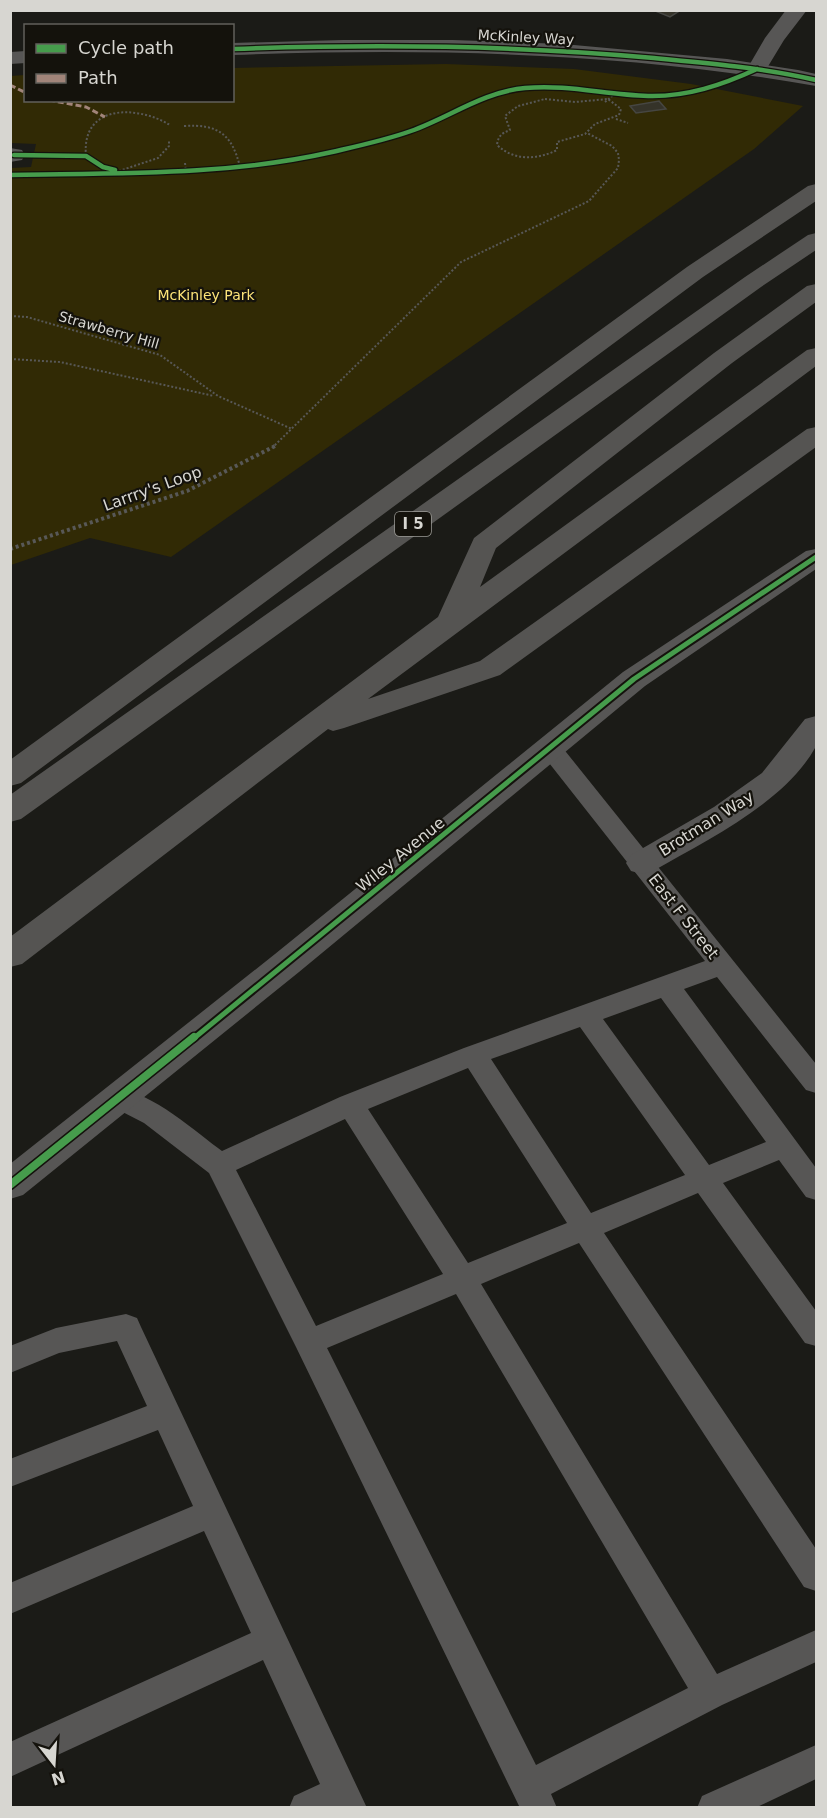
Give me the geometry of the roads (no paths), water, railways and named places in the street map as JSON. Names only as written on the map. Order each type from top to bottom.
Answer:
[{"type":"highway","name":"I 5","points":[[10,776],[694,272],[816,191]]},
{"type":"highway","name":"I 5","points":[[10,811],[753,282],[816,240]]},
{"type":"highway","points":[[450,622],[483,544],[723,358],[816,291]]},
{"type":"highway","points":[[10,955],[450,622],[816,355]]},
{"type":"highway","points":[[305,730],[490,668],[816,435]]},
{"type":"street","points":[[757,69],[775,38],[797,10]]},
{"type":"street","name":"McKinley Way","points":[[234,49],[365,45],[528,47],[757,69],[807,78]]},
{"type":"street","name":"Wiley Avenue","points":[[10,1185],[634,679],[816,557]]},
{"type":"street","name":"Brotman Way","points":[[642,863],[725,815],[772,780],[816,726]]},
{"type":"lane","name":"East F Street","points":[[550,748],[816,1083]]},
{"type":"lane","points":[[219,1165],[350,1105],[474,1055],[723,965]]},
{"type":"lane","points":[[667,986],[816,1189]]},
{"type":"lane","points":[[586,1016],[816,1334]]},
{"type":"lane","points":[[474,1055],[586,1229],[816,1576]]},
{"type":"lane","points":[[119,1098],[154,1115],[219,1165],[309,1342],[533,1797],[710,1694],[816,1646]]},
{"type":"lane","points":[[350,1105],[463,1280],[710,1694]]},
{"type":"lane","points":[[309,1342],[784,1146]]},
{"type":"lane","points":[[10,1360],[56,1341],[126,1327],[345,1800],[307,1808]]},
{"type":"lane","points":[[10,1473],[166,1413]]},
{"type":"lane","points":[[10,1599],[212,1513]]},
{"type":"lane","points":[[10,1760],[271,1640]]},
{"type":"lane","points":[[715,1808],[816,1762]]},
{"type":"park label","name":"McKinley Park","points":[[206,295]]}]
